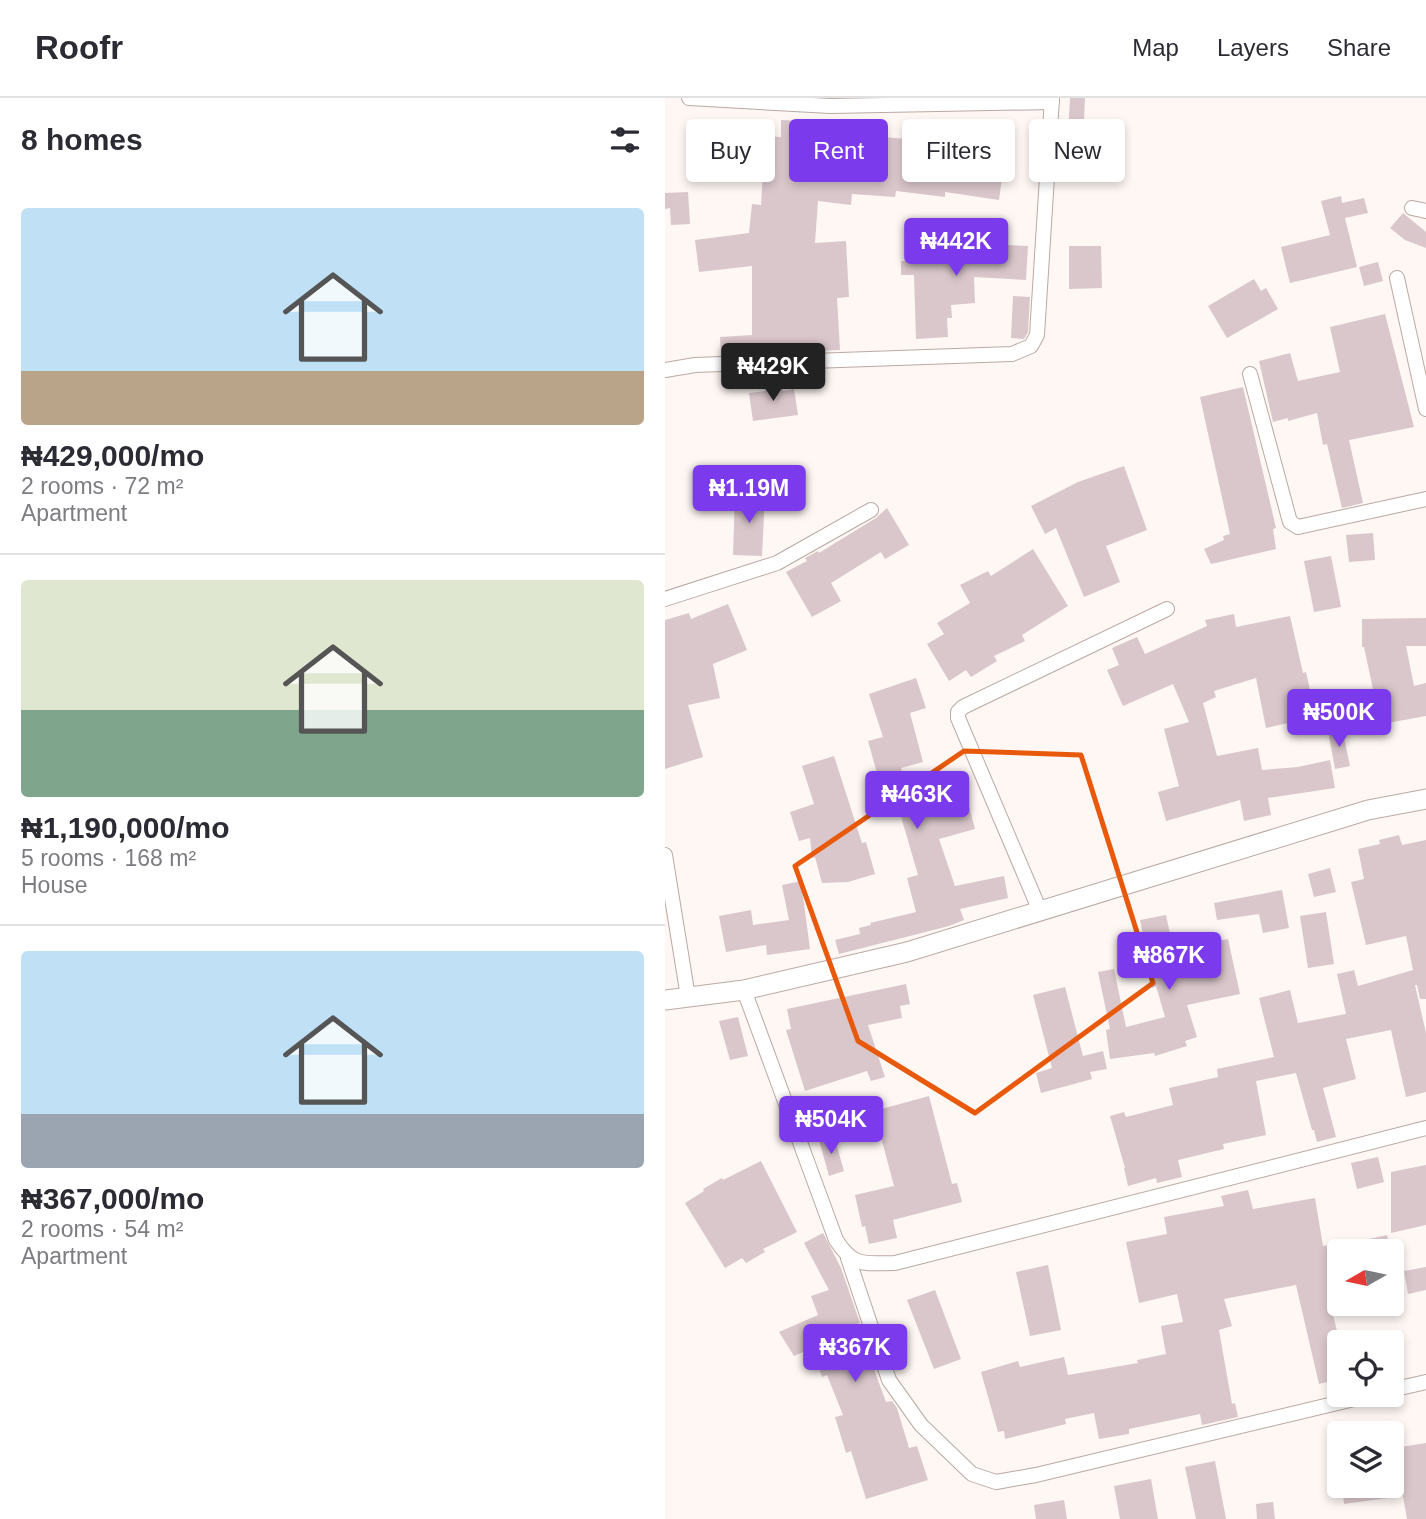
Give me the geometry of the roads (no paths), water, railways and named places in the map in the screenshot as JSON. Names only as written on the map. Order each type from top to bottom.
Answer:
[{"type":"street","points":[[665,370],[695,365],[1012,354],[1031,346],[1037,335],[1052,100],[830,102],[689,98]]},
{"type":"street","points":[[1397,278],[1426,409]]},
{"type":"street","points":[[1250,374],[1290,522],[1298,527],[1426,499]]},
{"type":"street","points":[[665,599],[777,563],[871,510]]},
{"type":"street","points":[[1040,911],[958,718],[958,712],[963,707],[1167,609]]},
{"type":"street","points":[[665,1000],[744,990],[907,952],[1368,810],[1426,799]]},
{"type":"street","points":[[665,855],[688,997]]},
{"type":"street","points":[[744,990],[836,1240],[848,1258],[889,1380],[921,1425],[972,1474],[996,1482],[1036,1475],[1327,1406]]},
{"type":"street","points":[[848,1258],[864,1263],[895,1263],[1426,1128]]},
{"type":"street","points":[[1404,1387],[1426,1382]]}]
